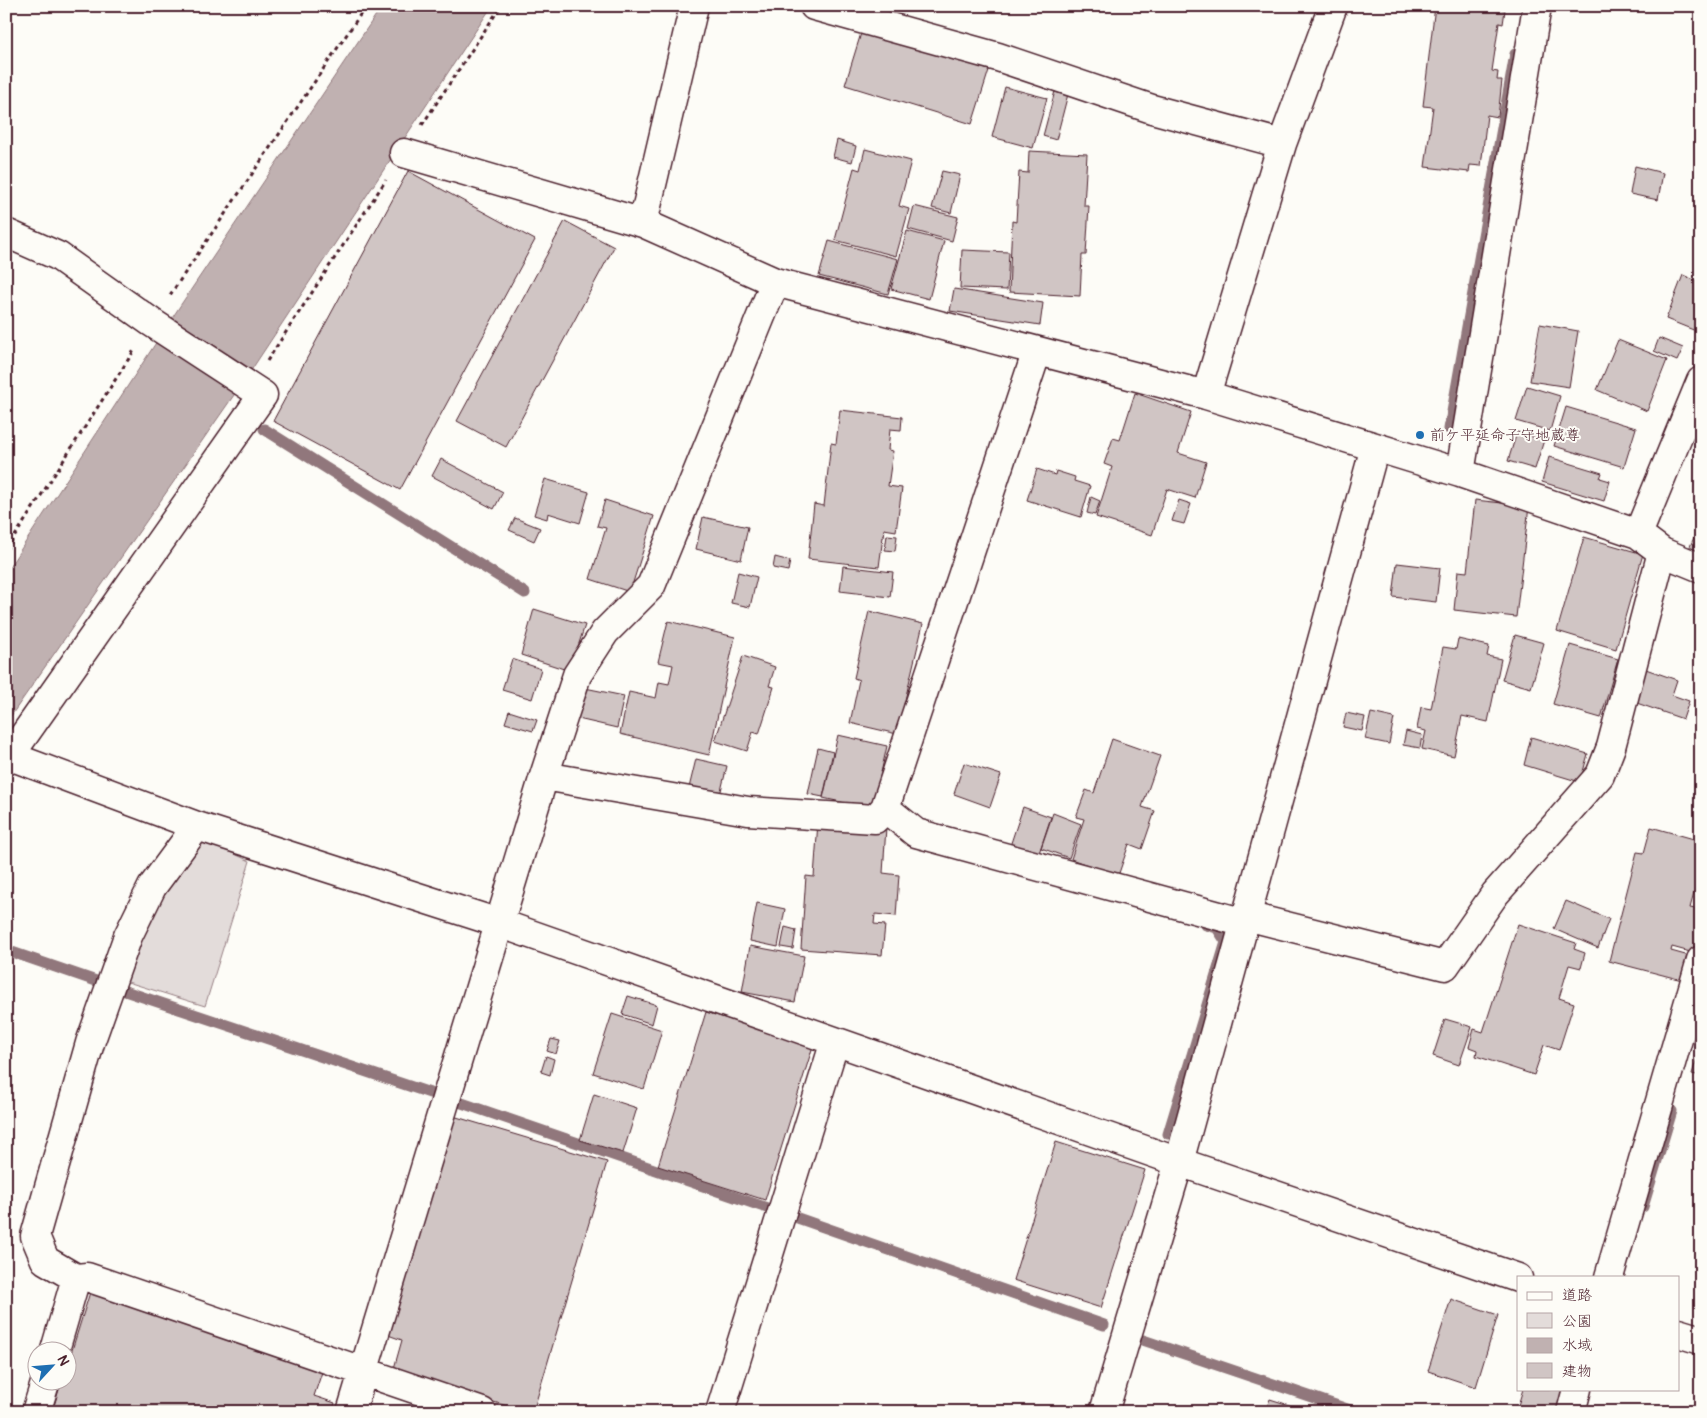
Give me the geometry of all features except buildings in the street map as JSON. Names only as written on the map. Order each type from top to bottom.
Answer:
[{"type":"street","points":[[642,223],[694,6]]},
{"type":"street","points":[[814,6],[998,57],[1152,109],[1282,144]]},
{"type":"street","points":[[1206,394],[1282,144],[1333,6]]},
{"type":"street","points":[[1460,473],[1536,6]]},
{"type":"street","points":[[404,153],[642,223],[775,282],[1037,352],[1206,394],[1460,473],[1638,534],[1662,552],[1701,568]]},
{"type":"street","points":[[6,233],[58,256],[151,322],[263,395],[8,759],[197,826],[499,923],[1179,1162],[1517,1278]]},
{"type":"street","points":[[351,1412],[544,776],[577,675],[605,632],[651,586],[775,282]]},
{"type":"street","points":[[544,776],[748,811],[875,819],[885,808],[1037,352]]},
{"type":"street","points":[[1638,534],[1701,381]]},
{"type":"street","points":[[1104,1412],[1179,1162],[1375,447]]},
{"type":"street","points":[[885,808],[916,833],[1245,920],[1445,966],[1495,894],[1600,775],[1611,748],[1662,552]]},
{"type":"street","points":[[197,826],[152,887],[128,936],[90,1043],[35,1236],[45,1260],[76,1278],[87,1277],[482,1412]]},
{"type":"street","points":[[1610,1276],[1701,960]]},
{"type":"street","points":[[720,1412],[835,1041]]},
{"type":"street","points":[[57,1340],[76,1278]]},
{"type":"street","points":[[1680,1334],[1701,1340]]},
{"type":"street","points":[[36,1412],[43,1390]]},
{"type":"street","points":[[1570,1412],[1577,1390]]},
{"type":"path","points":[[6,550],[151,322],[366,6]]},
{"type":"path","points":[[250,386],[501,6]]},
{"type":"green space","points":[[201,839],[250,861],[205,1006],[121,980],[163,889]]},
{"type":"water","points":[[382,6],[492,6],[250,372],[6,723],[6,572],[182,303]]},
{"type":"waterway","points":[[1449,429],[1515,54]]},
{"type":"waterway","points":[[264,429],[525,593]]},
{"type":"waterway","points":[[1168,1134],[1226,942],[1217,928],[1206,925]]},
{"type":"waterway","points":[[6,950],[102,983]]},
{"type":"waterway","points":[[125,991],[430,1093]]},
{"type":"waterway","points":[[456,1101],[767,1208]]},
{"type":"waterway","points":[[1643,1207],[1672,1111]]},
{"type":"waterway","points":[[789,1215],[1104,1325]]},
{"type":"waterway","points":[[1143,1340],[1356,1412]]},
{"type":"place","name":"前ケ平延命子守地蔵尊","points":[[1420,435]]}]
